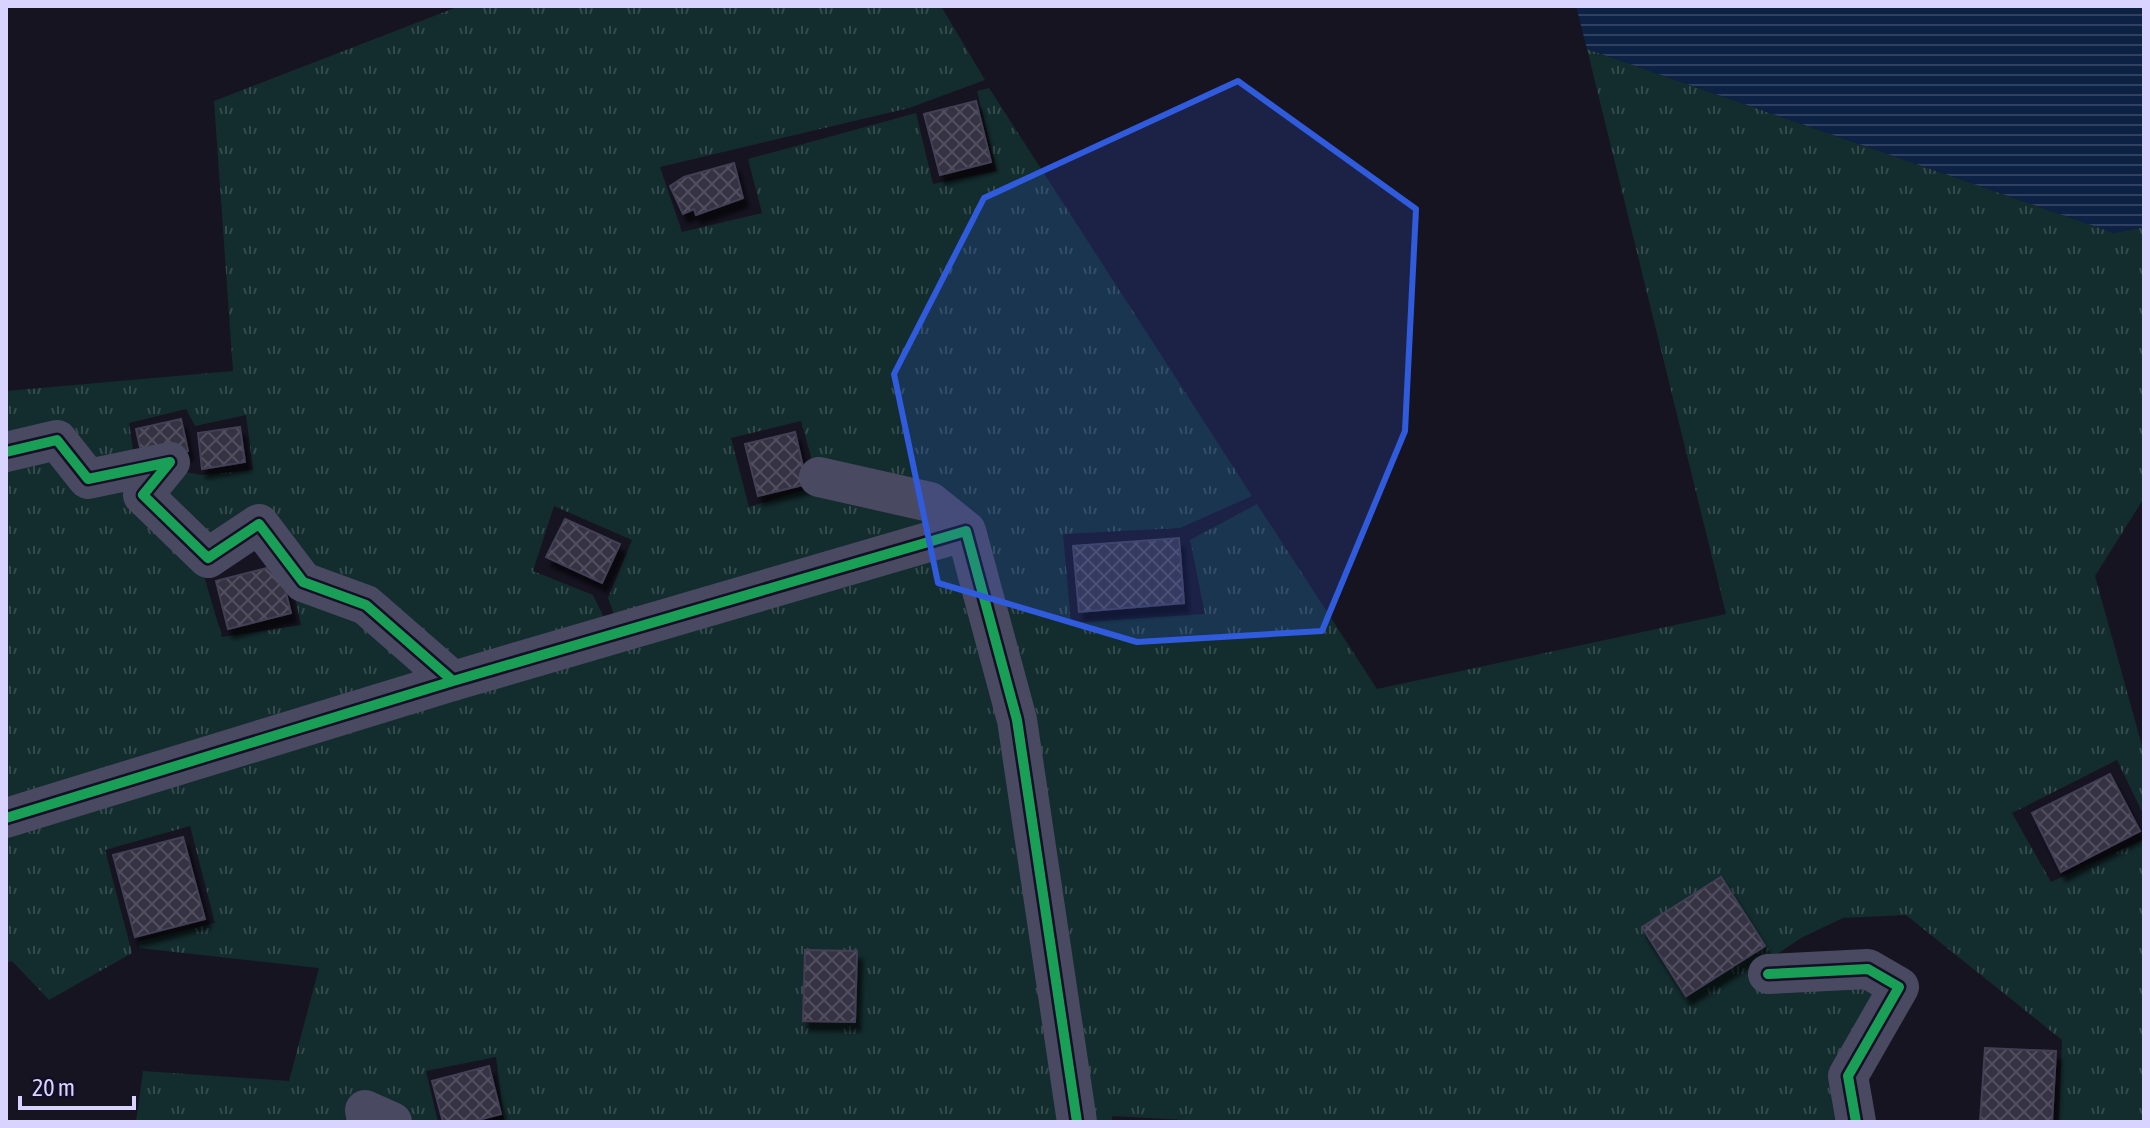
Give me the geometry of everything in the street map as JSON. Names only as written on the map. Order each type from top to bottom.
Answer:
[{"type":"street","points":[[6,452],[57,440],[88,479],[170,462],[143,495],[208,558],[259,524],[303,582],[366,605],[453,681]]},
{"type":"street","points":[[819,477],[930,502],[966,531],[1017,720],[1077,1122]]},
{"type":"street","points":[[6,818],[453,681],[966,531]]},
{"type":"street","points":[[1768,974],[1868,969],[1899,987],[1848,1076],[1856,1122]]},
{"type":"street","points":[[367,1122],[365,1110],[392,1122]]},
{"type":"highlighted area","points":[[1238,81],[1416,209],[1405,431],[1322,631],[1137,642],[938,583],[894,374],[984,198]]},
{"type":"green space","points":[[460,6],[941,6],[985,80],[909,108],[660,167],[682,232],[762,213],[748,159],[916,113],[933,184],[997,171],[977,91],[989,88],[1252,496],[1180,528],[1063,534],[1071,623],[1205,614],[1190,540],[1257,504],[1377,689],[1726,614],[1587,49],[2114,233],[2144,227],[2144,498],[2095,576],[2144,753],[2144,816],[2117,760],[2012,813],[2051,882],[2144,839],[2144,1122],[2059,1122],[2062,1040],[1906,915],[1843,918],[1801,938],[1761,965],[1888,990],[1849,1122],[1223,1122],[1112,1116],[1112,1122],[1083,1122],[974,529],[815,471],[801,421],[731,438],[749,507],[817,486],[953,529],[619,628],[608,598],[632,540],[554,506],[533,571],[593,595],[610,630],[456,674],[310,573],[265,516],[208,549],[151,495],[180,471],[202,475],[253,470],[246,415],[195,426],[186,409],[129,423],[135,462],[92,471],[6,446],[6,391],[233,371],[214,101]]},
{"type":"green space","points":[[55,449],[153,469],[202,569],[222,637],[301,625],[292,582],[357,610],[443,678],[6,812],[6,460]]},
{"type":"green space","points":[[962,536],[1011,722],[1068,1122],[504,1122],[496,1057],[426,1071],[438,1122],[136,1122],[143,1071],[289,1081],[319,968],[139,948],[140,941],[215,923],[190,826],[105,850],[132,953],[49,1000],[12,961],[6,963],[6,826]]},
{"type":"water","points":[[1576,6],[2144,6],[2144,227],[2114,233],[1587,49]]},
{"type":"building","points":[[976,101],[991,162],[940,175],[924,114]]},
{"type":"building","points":[[734,163],[743,198],[696,215],[694,209],[683,214],[670,186],[684,177]]},
{"type":"building","points":[[181,419],[188,451],[143,461],[136,429]]},
{"type":"building","points":[[240,427],[245,462],[202,469],[198,433]]},
{"type":"building","points":[[795,432],[807,484],[758,496],[745,444]]},
{"type":"building","points":[[565,519],[620,544],[602,583],[546,557]]},
{"type":"building","points":[[1179,538],[1184,603],[1079,612],[1073,546]]},
{"type":"building","points":[[279,565],[291,613],[228,629],[216,581]]},
{"type":"building","points":[[2110,774],[2140,831],[2061,872],[2032,813]]},
{"type":"building","points":[[183,837],[205,919],[135,937],[113,855]]},
{"type":"building","points":[[1721,877],[1765,946],[1686,996],[1642,927]]},
{"type":"building","points":[[805,950],[857,951],[855,1022],[803,1021]]},
{"type":"building","points":[[1985,1048],[2056,1051],[2052,1122],[1980,1122]]},
{"type":"building","points":[[489,1066],[501,1114],[470,1122],[443,1122],[432,1081]]},
{"type":"cycle path","points":[[6,452],[57,440],[88,479],[170,462],[143,495],[208,558],[259,524],[303,582],[366,605],[453,681]]},
{"type":"cycle path","points":[[6,818],[453,681],[966,531],[1017,720],[1077,1122]]},
{"type":"cycle path","points":[[1768,974],[1868,969],[1899,987],[1848,1076],[1856,1122]]}]
